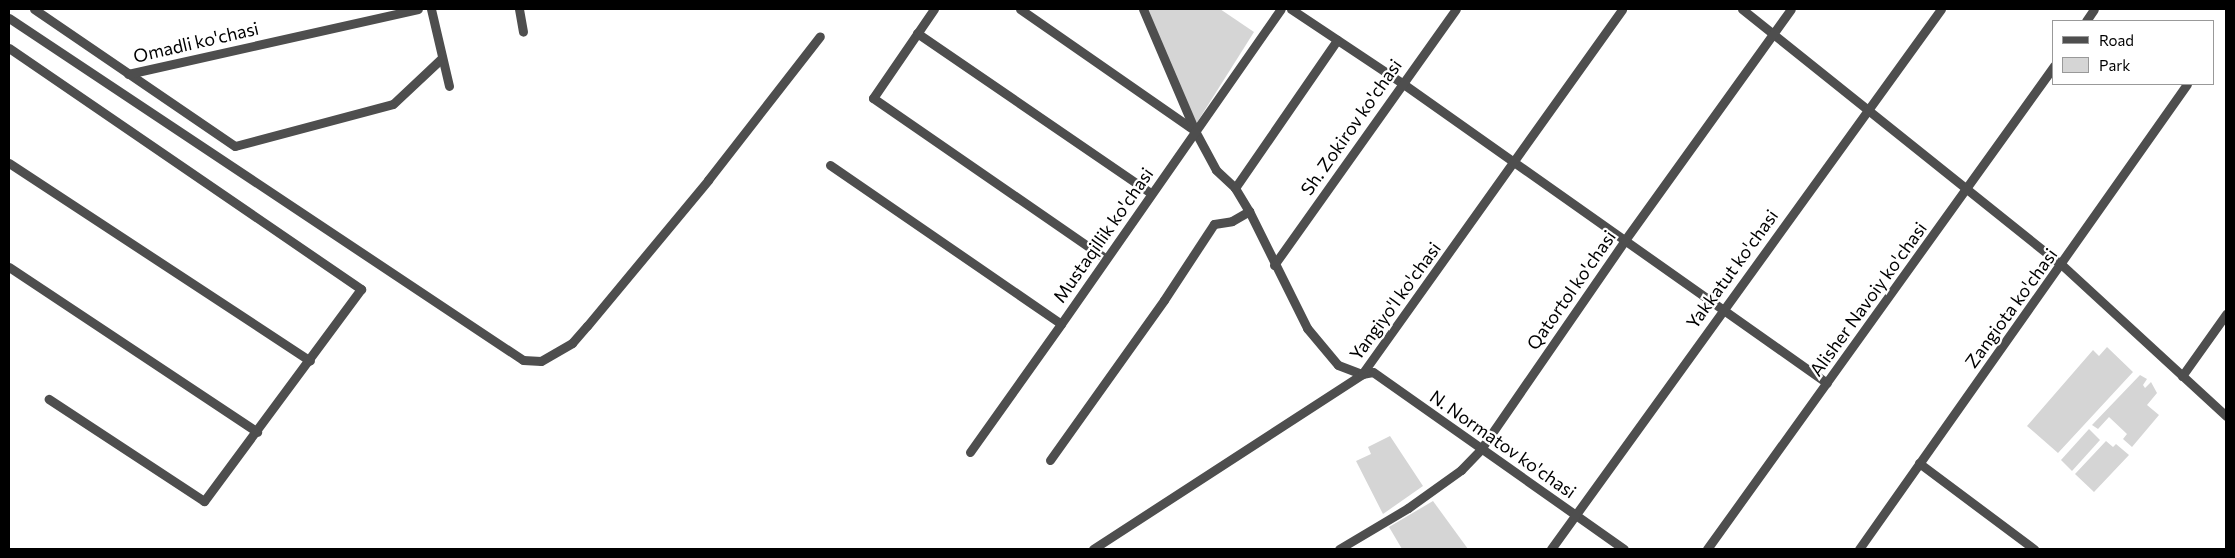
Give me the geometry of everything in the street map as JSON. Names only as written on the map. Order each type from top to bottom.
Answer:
[{"type":"street","points":[[34,9],[235,146],[393,104],[442,58]]},
{"type":"street","name":"Omadli ko'chasi","points":[[128,74],[418,9]]},
{"type":"street","points":[[431,9],[449,86]]},
{"type":"street","points":[[518,9],[523,32]]},
{"type":"street","points":[[934,9],[873,98],[1105,258]]},
{"type":"street","points":[[1020,9],[1194,131]]},
{"type":"street","points":[[1144,9],[1194,131],[1216,170],[1235,188],[1249,211],[1306,328],[1338,365],[1362,374]]},
{"type":"street","name":"Mustaqillik ko'chasi","points":[[830,165],[1061,324],[1105,258],[1281,9]]},
{"type":"street","points":[[1291,9],[1402,83],[1827,383]]},
{"type":"street","name":"Sh. Zokirov ko'chasi","points":[[1274,264],[1456,9]]},
{"type":"street","name":"Yangiyo'l ko'chasi","points":[[1093,549],[1362,374],[1622,9]]},
{"type":"street","points":[[1742,9],[2062,265],[2226,416]]},
{"type":"street","name":"Qatortol ko'chasi","points":[[1339,549],[1408,508],[1461,470],[1481,448],[1625,240],[1792,9]]},
{"type":"street","name":"Yakkatut ko'chasi","points":[[1551,549],[1868,108],[1942,9]]},
{"type":"street","points":[[2087,20],[2094,9]]},
{"type":"street","points":[[9,18],[524,360],[554,355],[572,343],[708,180],[820,36]]},
{"type":"street","points":[[917,33],[1151,193]]},
{"type":"street","points":[[1235,188],[1337,40]]},
{"type":"street","points":[[9,48],[361,290],[204,501],[49,399]]},
{"type":"street","name":"Alisher Navoiy ko'chasi","points":[[1707,549],[2052,69]]},
{"type":"street","name":"Zangiota ko'chasi","points":[[1859,549],[2062,265],[2186,85]]},
{"type":"street","points":[[9,163],[310,361]]},
{"type":"street","points":[[1050,460],[1164,300],[1214,224],[1232,221],[1249,211]]},
{"type":"street","points":[[9,267],[256,432]]},
{"type":"street","points":[[2182,376],[2226,314]]},
{"type":"street","points":[[970,452],[1061,324]]},
{"type":"street","name":"N. Normatov ko'chasi","points":[[1362,374],[1373,372],[1624,549]]},
{"type":"street","points":[[1919,463],[2034,549]]},
{"type":"green space","points":[[1147,9],[1220,9],[1254,32],[1196,124]]},
{"type":"green space","points":[[2107,347],[2133,372],[2058,453],[2027,426],[2093,350],[2099,356]]},
{"type":"green space","points":[[2140,375],[2147,379],[2143,385],[2145,388],[2151,382],[2157,393],[2147,405],[2159,415],[2132,447],[2123,439],[2127,434],[2109,417],[2098,429],[2092,425]]},
{"type":"green space","points":[[2089,429],[2100,440],[2072,471],[2061,460]]},
{"type":"green space","points":[[1390,436],[1423,486],[1383,514],[1356,461],[1371,454],[1368,447]]},
{"type":"green space","points":[[2106,441],[2113,447],[2116,444],[2129,455],[2094,492],[2075,474]]},
{"type":"green space","points":[[1433,501],[1468,549],[1402,549],[1389,527]]}]
